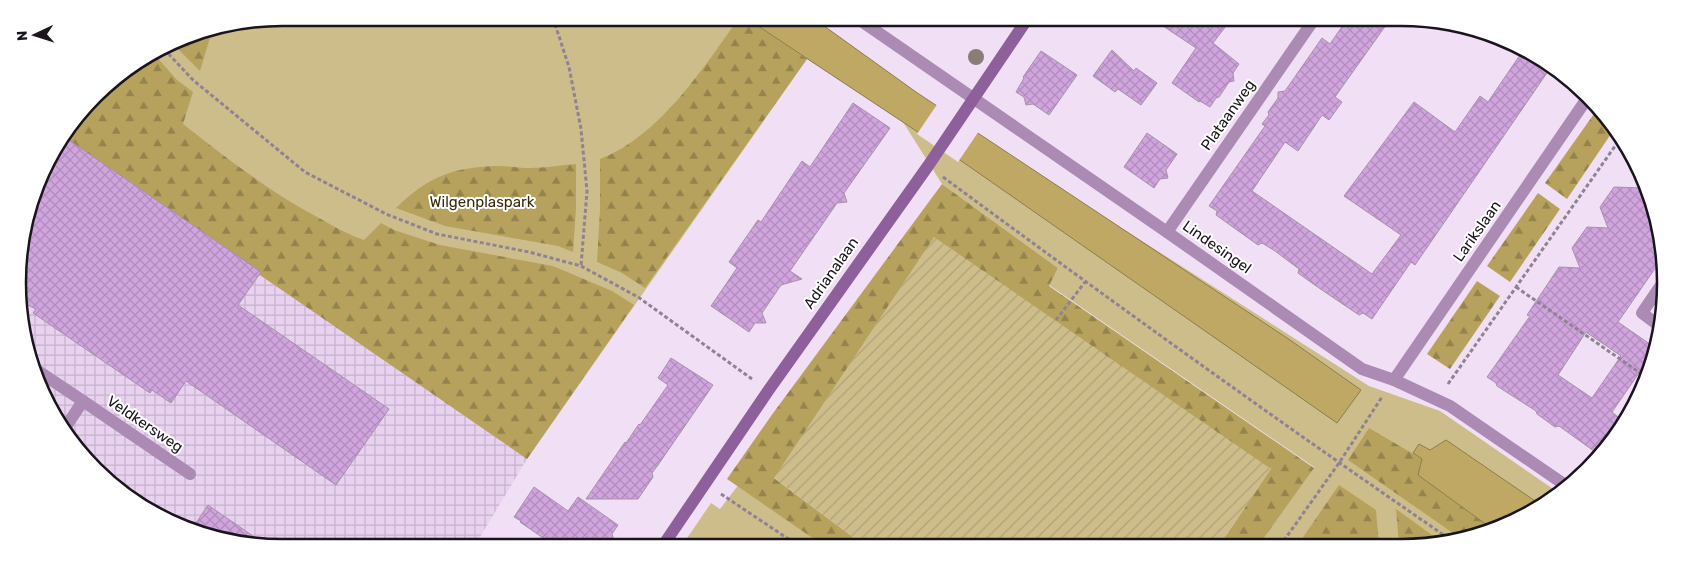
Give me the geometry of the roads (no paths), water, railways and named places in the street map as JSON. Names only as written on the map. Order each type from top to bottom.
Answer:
[{"type":"street","name":"Lindesingel","points":[[867,26],[969,104],[1167,232],[1362,368],[1394,380],[1450,406],[1561,482]]},
{"type":"street","name":"Adrianalaan","points":[[668,539],[768,391],[931,161],[1023,26]]},
{"type":"street","name":"Plataanweg","points":[[1167,232],[1309,26]]},
{"type":"street","name":"Larikslaan","points":[[1394,380],[1584,103]]},
{"type":"street","points":[[1654,322],[1642,313],[1656,292]]},
{"type":"street","name":"Veldkersweg","points":[[44,376],[190,474]]},
{"type":"street","name":"Veldkersweg","points":[[69,424],[83,402]]},
{"type":"park label","name":"Wilgenplaspark","points":[[482,202]]}]
